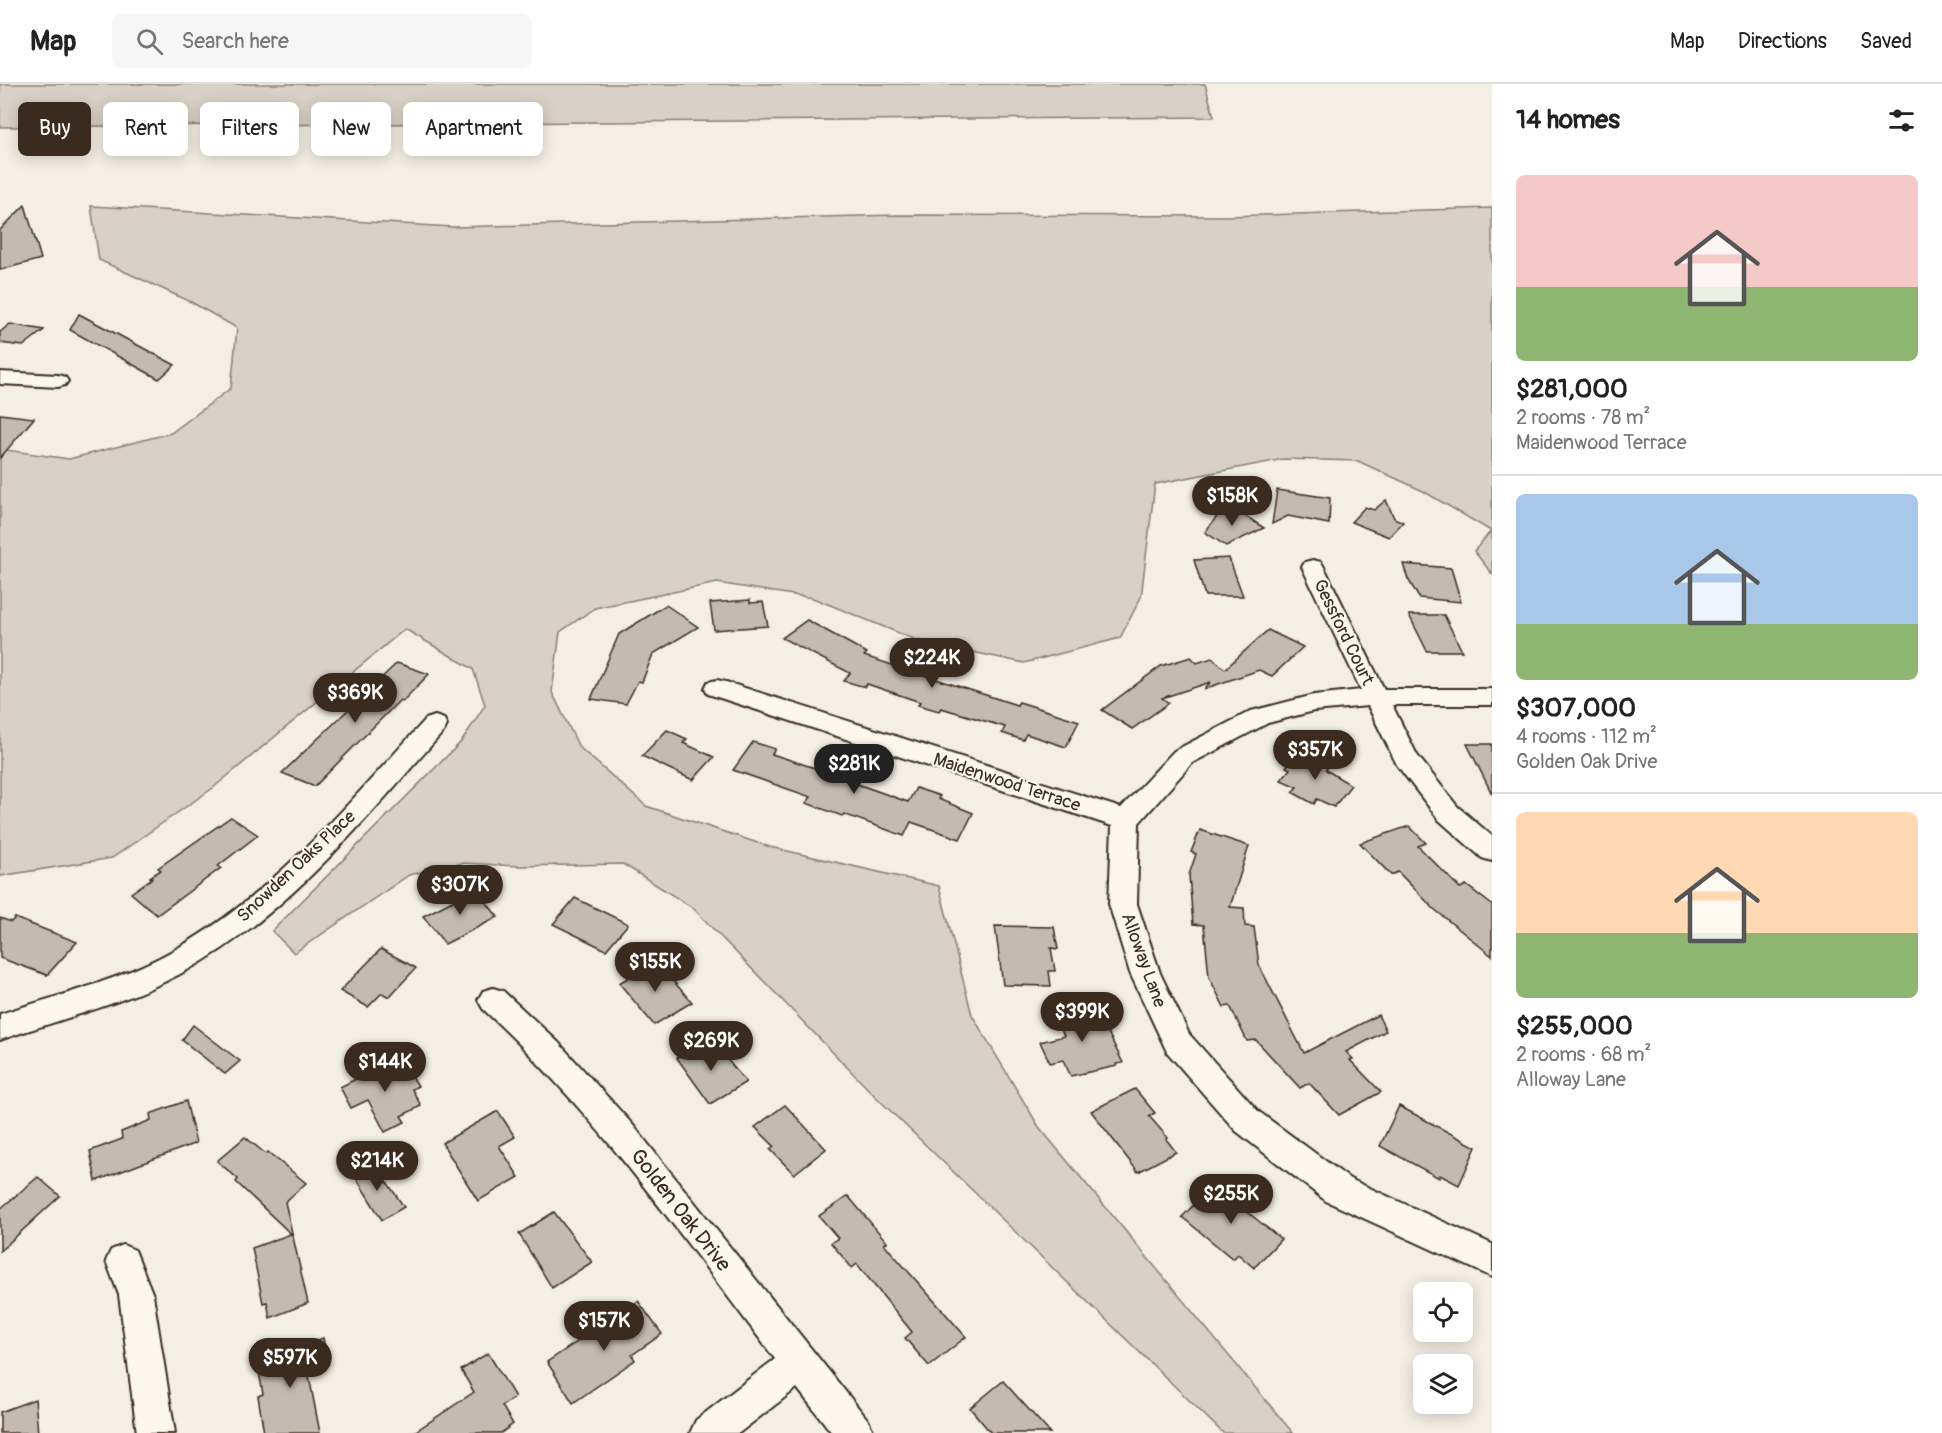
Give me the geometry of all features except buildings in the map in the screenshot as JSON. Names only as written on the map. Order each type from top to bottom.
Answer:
[{"type":"street","points":[[0,378],[58,381]]},
{"type":"street","name":"Gessford Court","points":[[1313,567],[1406,759],[1448,813],[1492,851]]},
{"type":"street","name":"Maidenwood Terrace","points":[[717,688],[1126,820]]},
{"type":"street","points":[[1126,820],[1183,757],[1260,717],[1314,703],[1376,697],[1492,697]]},
{"type":"street","name":"Snowden Oaks Place","points":[[1,1026],[156,972],[190,955],[261,904],[314,854],[435,725]]},
{"type":"street","name":"Alloway Lane","points":[[1126,820],[1123,904],[1145,973],[1178,1043],[1247,1121],[1338,1190],[1492,1261]]},
{"type":"street","name":"Golden Oak Drive","points":[[493,1000],[523,1026],[579,1084],[634,1150],[855,1433]]},
{"type":"street","points":[[123,1261],[132,1282],[140,1316],[156,1433]]},
{"type":"street","points":[[709,1433],[801,1363]]},
{"type":"shaded area","points":[[0,84],[1205,84],[1214,117],[543,123],[543,102],[403,102],[403,124],[391,124],[391,102],[311,102],[311,124],[299,125],[299,102],[200,102],[200,125],[188,125],[188,102],[103,102],[103,126],[91,126],[91,102],[18,102],[18,127],[0,127]]},
{"type":"shaded area","points":[[91,206],[453,227],[898,215],[1226,216],[1492,208],[1492,574],[1474,551],[1491,531],[1423,491],[1358,461],[1284,459],[1155,484],[1141,597],[1120,638],[1024,663],[916,640],[813,598],[717,583],[595,608],[560,632],[552,692],[579,747],[646,806],[770,847],[939,886],[972,1015],[1039,1127],[1293,1433],[1223,1433],[875,1096],[693,908],[623,864],[519,866],[462,863],[409,875],[294,953],[272,931],[462,741],[485,705],[473,669],[405,629],[213,788],[112,858],[0,876],[0,449],[69,459],[171,433],[231,388],[237,328],[191,302],[99,260]]}]
